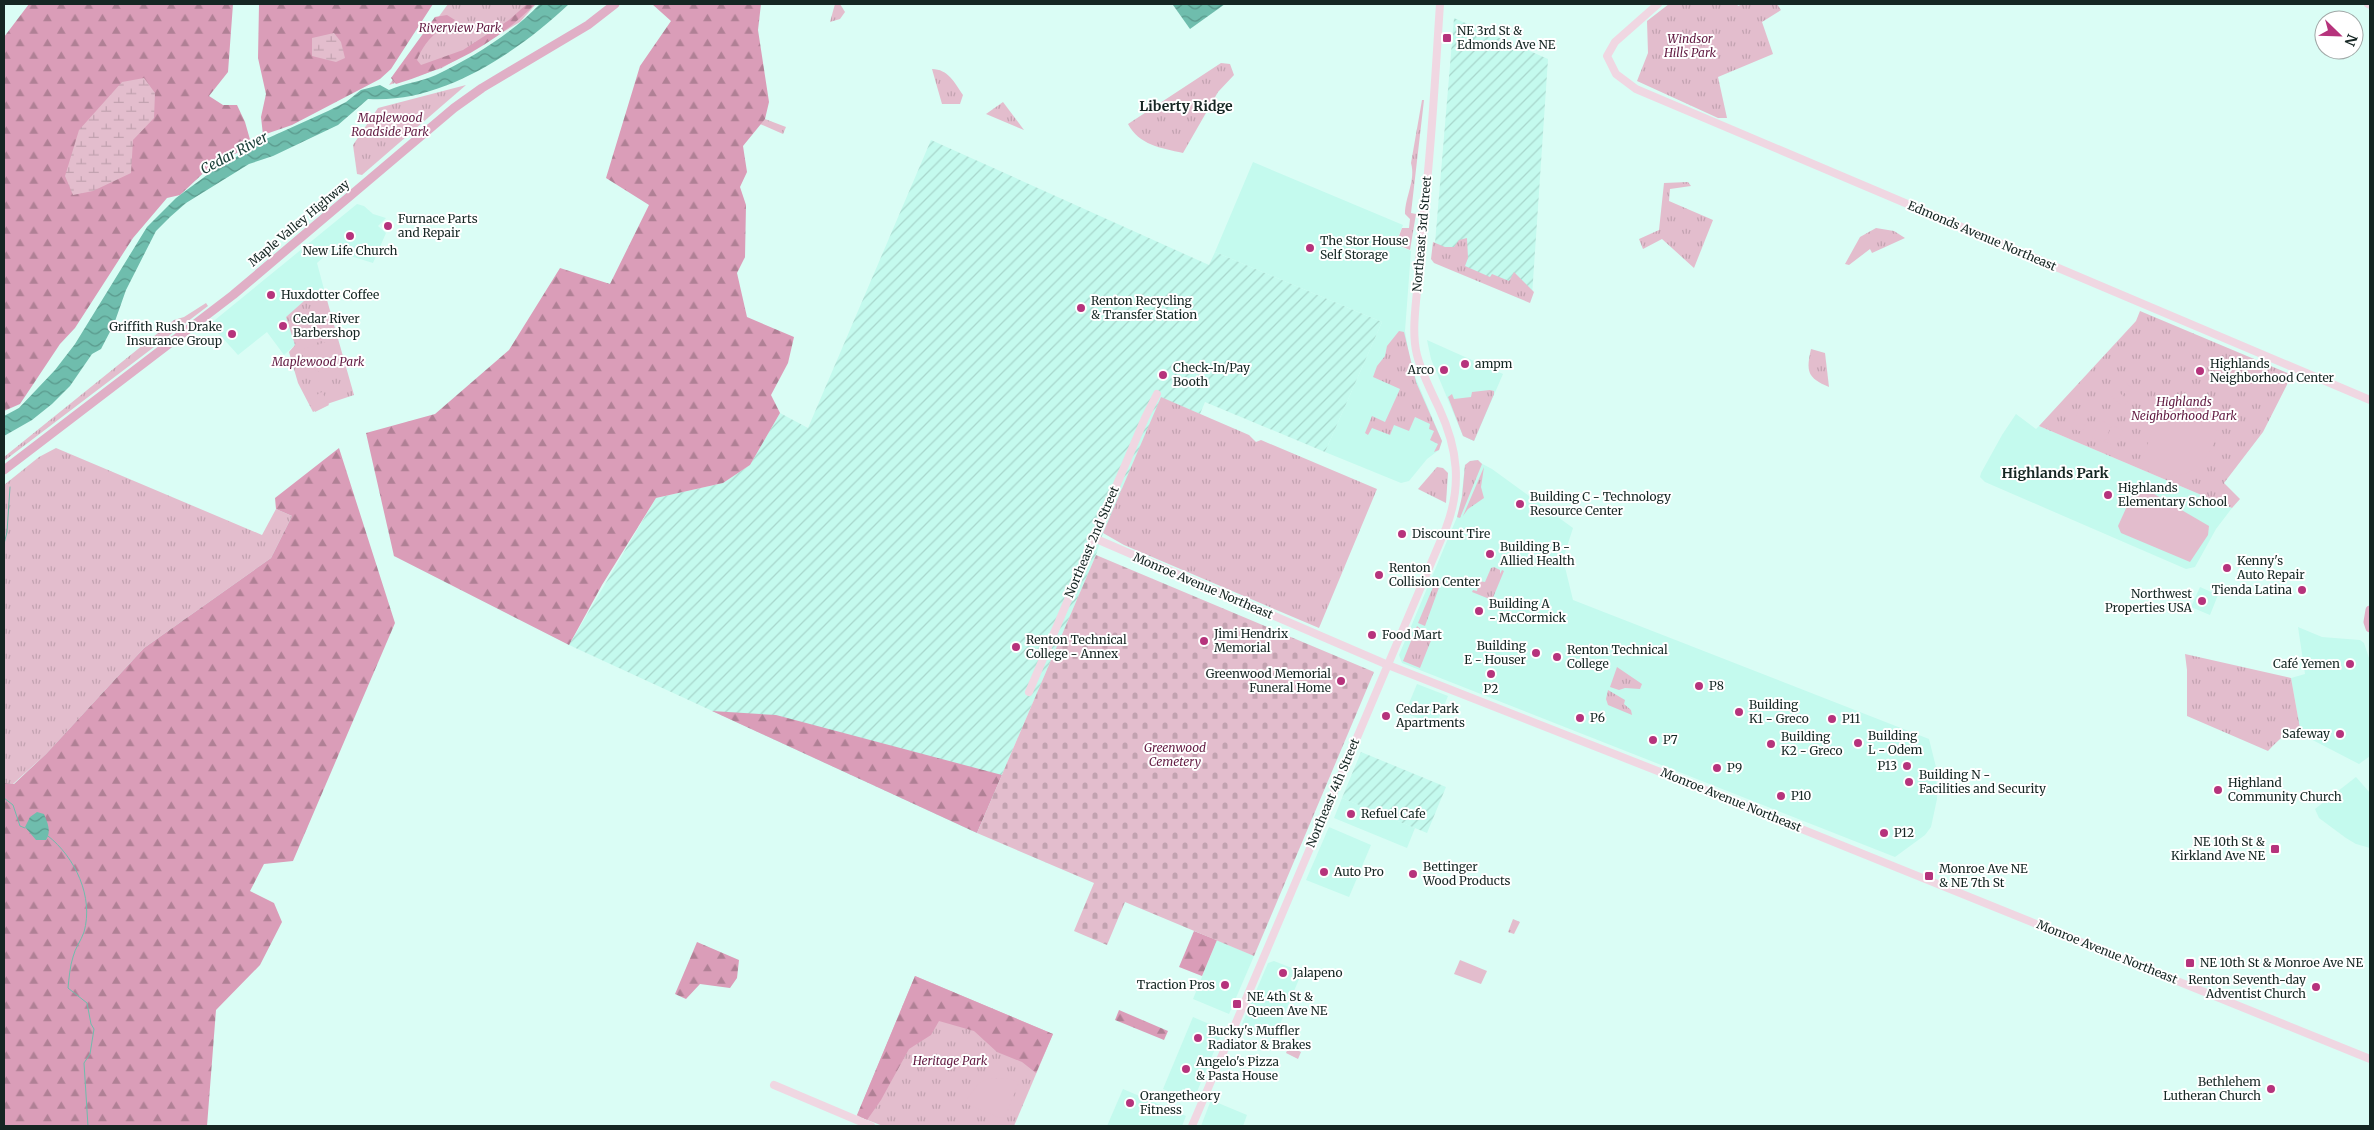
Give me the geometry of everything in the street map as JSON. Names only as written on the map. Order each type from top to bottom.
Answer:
[{"type":"main road","name":"Maple Valley Highway","points":[[4,470],[233,295],[454,108],[482,88],[588,25],[615,4]]},
{"type":"main road","points":[[2370,610],[2368,622],[2370,628]]},
{"type":"street","name":"Northeast 3rd Street","points":[[1440,4],[1432,133],[1421,237],[1414,331],[1417,354],[1422,371],[1449,432],[1456,457]]},
{"type":"street","name":"Edmonds Avenue Northeast","points":[[1658,4],[1615,42],[1607,56],[1611,68],[1621,80],[1646,94],[2370,400]]},
{"type":"street","name":"Northeast 2nd Street","points":[[1028,692],[1157,394]]},
{"type":"street","name":"Northeast 4th Street","points":[[1192,1126],[1450,516],[1457,483],[1456,457]]},
{"type":"street","name":"Monroe Avenue Northeast","points":[[1094,538],[1388,665],[1678,779],[2370,1059]]},
{"type":"street","points":[[774,1085],[871,1126]]},
{"type":"shaded area","points":[[1454,18],[1548,59],[1532,296],[1434,255]]},
{"type":"shaded area","points":[[931,140],[1209,265],[1215,252],[1382,322],[1325,452],[1205,402],[1200,414],[1161,398],[977,833],[569,645],[656,498],[723,483],[750,465],[780,413],[808,428]]},
{"type":"shaded area","name":"The Stor House Self Storage","points":[[1253,162],[1403,225],[1395,244],[1411,251],[1405,331],[1411,367],[1442,441],[1439,450],[1427,459],[1409,481],[1401,483],[1325,452],[1382,322],[1215,252]]},
{"type":"shaded area","points":[[357,204],[364,206],[373,214],[386,218],[378,226],[386,233],[373,263],[331,250],[317,263],[325,293],[315,295],[295,345],[284,355],[267,332],[238,355],[210,324]]},
{"type":"shaded area","points":[[1427,340],[1503,374],[1474,441],[1463,436],[1431,359]]},
{"type":"shaded area","name":"Highlands Elementary School","points":[[2016,414],[2036,429],[2039,426],[2232,508],[2216,529],[2195,567],[2186,569],[1985,482],[1980,477],[1981,473]]},
{"type":"shaded area","name":"Renton Technical College","points":[[1475,460],[1492,469],[1573,528],[1563,559],[1573,600],[1929,739],[1936,767],[1937,799],[1931,827],[1925,835],[1895,857],[1402,663],[1399,655],[1460,510],[1465,465]]},
{"type":"shaded area","points":[[2200,587],[2218,595],[2210,615],[2191,607]]},
{"type":"shaded area","points":[[2298,627],[2322,637],[2360,640],[2364,643],[2370,661],[2370,756],[2359,764],[2301,734],[2291,678],[2305,674]]},
{"type":"shaded area","points":[[1417,684],[1448,696],[1436,725],[1405,713]]},
{"type":"shaded area","points":[[1361,752],[1446,787],[1427,833],[1342,798]]},
{"type":"shaded area","points":[[2356,777],[2370,793],[2370,848],[2356,844],[2346,838],[2319,818],[2315,809]]},
{"type":"shaded area","points":[[1342,798],[1415,828],[1407,848],[1334,818]]},
{"type":"shaded area","points":[[1329,827],[1371,845],[1349,897],[1306,880]]},
{"type":"shaded area","points":[[1217,940],[1254,956],[1229,1014],[1193,999]]},
{"type":"shaded area","points":[[1274,961],[1302,972],[1275,1036],[1258,1033],[1242,1024],[1268,963]]},
{"type":"shaded area","points":[[1193,1017],[1223,1030],[1193,1101],[1163,1089]]},
{"type":"shaded area","points":[[1123,1089],[1186,1116],[1182,1126],[1107,1126]]},
{"type":"shaded area","points":[[1211,1100],[1247,1115],[1243,1126],[1201,1126]]},
{"type":"green space","points":[[29,4],[233,4],[228,72],[209,96],[223,105],[237,105],[245,122],[251,143],[243,150],[212,165],[180,195],[167,198],[133,238],[75,328],[60,344],[20,404],[4,411],[4,37]]},
{"type":"green space","points":[[259,4],[433,4],[391,69],[380,79],[292,125],[263,135],[261,117],[266,94],[258,58]]},
{"type":"green space","name":"Riverview Park","points":[[448,4],[536,4],[520,22],[442,68],[389,85]]},
{"type":"green space","points":[[527,4],[535,4],[505,31],[471,53],[416,78],[396,84],[391,78],[435,17],[447,15],[455,20],[435,34],[426,44],[417,60],[421,65],[463,50],[509,20]]},
{"type":"green space","points":[[652,4],[761,4],[758,30],[769,102],[765,119],[743,146],[747,172],[740,187],[746,205],[745,257],[737,273],[747,317],[794,337],[788,363],[771,395],[780,413],[750,465],[723,483],[656,498],[602,585],[569,645],[394,556],[366,433],[435,414],[509,350],[560,268],[610,284],[649,205],[606,178],[640,66],[671,21]]},
{"type":"green space","points":[[835,4],[840,4],[845,12],[840,19],[830,22]]},
{"type":"green space","name":"Windsor Hills Park","points":[[1669,4],[1737,4],[1738,6],[1743,4],[1777,4],[1781,10],[1762,22],[1773,54],[1718,77],[1727,118],[1718,118],[1637,81],[1648,53],[1647,21]]},
{"type":"green space","points":[[334,33],[341,42],[345,58],[336,62],[312,56],[312,38]]},
{"type":"green space","points":[[1221,63],[1230,64],[1234,75],[1218,92],[1183,153],[1144,141],[1138,137],[1128,124]]},
{"type":"green space","points":[[932,69],[942,71],[954,82],[963,95],[960,104],[942,104]]},
{"type":"green space","points":[[144,78],[155,93],[154,118],[133,140],[131,173],[93,191],[73,195],[65,176],[79,130],[122,82]]},
{"type":"green space","name":"Maplewood Roadside Park","points":[[466,85],[362,175],[357,174],[353,145],[378,108]]},
{"type":"green space","points":[[1422,100],[1424,100],[1411,213],[1416,214],[1410,250],[1396,244],[1402,228],[1409,228],[1410,219],[1405,214],[1405,208],[1412,176],[1411,163]]},
{"type":"green space","points":[[1003,102],[1024,130],[986,114]]},
{"type":"green space","points":[[765,119],[786,127],[783,134],[760,124]]},
{"type":"green space","points":[[1688,182],[1691,186],[1670,189],[1669,201],[1713,220],[1694,268],[1662,239],[1643,249],[1639,239],[1659,230],[1664,183]]},
{"type":"green space","points":[[1876,228],[1894,231],[1905,238],[1872,253],[1870,249],[1849,265],[1845,264],[1860,237]]},
{"type":"green space","points":[[1467,238],[1468,258],[1465,266],[1490,277],[1492,274],[1509,281],[1514,272],[1534,292],[1530,303],[1434,263],[1431,259],[1433,242],[1445,247],[1454,247],[1459,240]]},
{"type":"green space","name":"Maplewood Park","points":[[325,293],[354,395],[330,403],[313,412],[298,383],[289,352],[295,345],[286,317],[304,301]]},
{"type":"green space","points":[[206,303],[208,306],[4,461],[4,457],[174,320],[184,317]]},
{"type":"green space","name":"Highlands Neighborhood Park","points":[[2140,311],[2292,375],[2263,432],[2224,483],[2240,499],[2232,508],[2039,426],[2136,321]]},
{"type":"green space","points":[[1399,331],[1404,332],[1416,382],[1442,441],[1439,450],[1434,452],[1438,444],[1430,440],[1434,431],[1429,429],[1430,424],[1415,417],[1409,431],[1394,425],[1390,435],[1372,428],[1368,435],[1365,433],[1372,416],[1385,422],[1400,389],[1373,377],[1377,366],[1385,356],[1387,346]]},
{"type":"green space","points":[[332,340],[335,341],[344,373],[321,373],[306,365],[301,350]]},
{"type":"green space","points":[[1811,349],[1825,353],[1829,387],[1816,380],[1810,373]]},
{"type":"green space","points":[[2123,379],[2136,393],[2130,399],[2117,385]]},
{"type":"green space","points":[[2114,387],[2128,401],[2123,407],[2108,393]]},
{"type":"green space","points":[[1494,391],[1494,394],[1474,441],[1463,436],[1448,397],[1452,394],[1454,399],[1471,397],[1472,392]]},
{"type":"green space","points":[[322,392],[329,405],[315,412],[309,399]]},
{"type":"green space","points":[[1161,397],[1249,435],[1256,442],[1261,440],[1377,489],[1319,628],[1124,545],[1103,533]]},
{"type":"green space","points":[[2080,407],[2090,412],[2082,432],[2071,428]]},
{"type":"green space","points":[[2163,412],[2219,431],[2206,456],[2198,466],[2189,472],[2167,476],[2140,467],[2157,416]]},
{"type":"green space","points":[[2100,420],[2111,425],[2104,442],[2092,438]]},
{"type":"green space","points":[[2112,425],[2123,430],[2116,446],[2105,442]]},
{"type":"green space","points":[[56,448],[262,535],[276,509],[292,516],[271,558],[144,648],[46,754],[13,784],[4,783],[4,485],[39,457]]},
{"type":"green space","points":[[339,448],[395,623],[293,861],[264,864],[250,891],[274,903],[282,922],[260,965],[216,1010],[207,1126],[4,1126],[4,783],[14,784],[46,754],[144,648],[271,558],[292,516],[276,509],[275,498]]},
{"type":"green space","points":[[1478,460],[1482,464],[1460,518],[1457,517],[1462,497],[1465,465],[1470,461]]},
{"type":"green space","points":[[1437,467],[1443,468],[1448,473],[1446,503],[1418,489]]},
{"type":"green space","points":[[1484,467],[1481,487],[1484,498],[1468,509],[1463,516]]},
{"type":"green space","points":[[2137,484],[2209,526],[2208,535],[2190,562],[2121,533],[2118,526]]},
{"type":"green space","name":"Greenwood Cemetery","points":[[1096,555],[1374,672],[1254,956],[1125,902],[1107,945],[1074,931],[1094,883],[977,833]]},
{"type":"green space","points":[[1494,567],[1500,570],[1500,574],[1502,570],[1504,571],[1492,600],[1472,592],[1473,590],[1477,591],[1479,581],[1485,582],[1491,568]]},
{"type":"green space","points":[[1436,580],[1441,582],[1425,626],[1418,623]]},
{"type":"green space","points":[[1417,626],[1432,638],[1420,668],[1403,661]]},
{"type":"green space","points":[[2185,654],[2291,678],[2301,734],[2286,735],[2268,751],[2187,716]]},
{"type":"green space","points":[[1617,667],[1642,684],[1640,689],[1625,688],[1619,690],[1610,687]]},
{"type":"green space","points":[[1608,690],[1625,700],[1624,704],[1631,710],[1632,715],[1608,705],[1606,699]]},
{"type":"green space","points":[[712,711],[776,715],[1002,775],[977,833]]},
{"type":"green space","points":[[1513,919],[1520,922],[1514,934],[1508,932]]},
{"type":"green space","points":[[1194,931],[1217,940],[1202,976],[1179,967]]},
{"type":"green space","points":[[697,942],[739,960],[737,978],[730,988],[700,984],[686,999],[675,994]]},
{"type":"green space","points":[[1460,960],[1487,971],[1481,984],[1454,974]]},
{"type":"green space","name":"Heritage Park","points":[[915,976],[1053,1034],[1014,1126],[883,1126],[857,1116]]},
{"type":"green space","points":[[915,976],[1053,1034],[1036,1073],[1022,1062],[997,1052],[974,1031],[939,1021],[931,1035],[909,1049],[881,1100],[867,1120],[857,1115]]},
{"type":"green space","points":[[1119,1010],[1168,1031],[1164,1040],[1115,1020]]},
{"type":"green space","points":[[1289,1046],[1301,1052],[1298,1059],[1286,1053]]},
{"type":"green space","points":[[989,1078],[1010,1079],[1019,1082],[1005,1117],[1000,1118],[964,1103],[979,1083]]},
{"type":"water","name":"Cedar River","points":[[540,4],[569,4],[526,40],[477,71],[451,84],[423,93],[396,98],[368,99],[338,125],[273,156],[249,164],[186,203],[156,231],[126,290],[114,324],[101,349],[92,354],[70,386],[52,404],[32,420],[4,436],[4,416],[19,408],[55,370],[75,344],[147,227],[176,198],[211,172],[266,139],[346,102],[361,90],[380,85],[389,90],[430,77],[450,68],[505,34]]},
{"type":"water","points":[[1225,4],[1190,29],[1173,5]]},
{"type":"water","points":[[37,812],[44,814],[48,823],[49,833],[46,840],[36,840],[25,827],[30,817]]},
{"type":"waterway","points":[[4,544],[7,532],[10,487]]},
{"type":"waterway","points":[[4,798],[13,805],[20,826],[25,828]]},
{"type":"waterway","points":[[48,836],[58,845],[74,866],[80,879],[86,905],[84,932],[72,961],[68,988],[87,1003],[91,1024],[94,1029],[90,1054],[84,1063],[88,1126]]},
{"type":"place","name":"NE 3rd St & Edmonds Ave NE","points":[[1447,38]]},
{"type":"place","name":"Furnace Parts and Repair","points":[[388,226]]},
{"type":"place","name":"New Life Church","points":[[350,236]]},
{"type":"place","name":"The Stor House Self Storage","points":[[1310,248]]},
{"type":"place","name":"Huxdotter Coffee","points":[[271,295]]},
{"type":"place","name":"Renton Recycling & Transfer Station","points":[[1081,308]]},
{"type":"place","name":"Cedar River Barbershop","points":[[283,326]]},
{"type":"place","name":"Griffith Rush Drake Insurance Group","points":[[232,334]]},
{"type":"place","name":"ampm","points":[[1465,364]]},
{"type":"place","name":"Arco","points":[[1444,370]]},
{"type":"place","name":"Highlands Neighborhood Center","points":[[2200,371]]},
{"type":"place","name":"Check-In/Pay Booth","points":[[1163,375]]},
{"type":"place","name":"Highlands Elementary School","points":[[2108,495]]},
{"type":"place","name":"Building C - Technology Resource Center","points":[[1520,504]]},
{"type":"place","name":"Discount Tire","points":[[1402,534]]},
{"type":"place","name":"Building B - Allied Health","points":[[1490,554]]},
{"type":"place","name":"Kenny's Auto Repair","points":[[2227,568]]},
{"type":"place","name":"Renton Collision Center","points":[[1379,575]]},
{"type":"place","name":"Tienda Latina","points":[[2302,590]]},
{"type":"place","name":"Northwest Properties USA","points":[[2202,601]]},
{"type":"place","name":"Building A - McCormick","points":[[1479,611]]},
{"type":"place","name":"Food Mart","points":[[1372,635]]},
{"type":"place","name":"Jimi Hendrix Memorial","points":[[1204,641]]},
{"type":"place","name":"Renton Technical College - Annex","points":[[1016,647]]},
{"type":"place","name":"Building E - Houser","points":[[1536,653]]},
{"type":"place","name":"Renton Technical College","points":[[1557,657]]},
{"type":"place","name":"Café Yemen","points":[[2350,664]]},
{"type":"place","name":"P2","points":[[1491,674]]},
{"type":"place","name":"Greenwood Memorial Funeral Home","points":[[1341,681]]},
{"type":"place","name":"P8","points":[[1699,686]]},
{"type":"place","name":"Building K1 - Greco","points":[[1739,712]]},
{"type":"place","name":"Cedar Park Apartments","points":[[1386,716]]},
{"type":"place","name":"P6","points":[[1580,718]]},
{"type":"place","name":"P11","points":[[1832,719]]},
{"type":"place","name":"Safeway","points":[[2340,734]]},
{"type":"place","name":"P7","points":[[1653,740]]},
{"type":"place","name":"Building L - Odem","points":[[1858,743]]},
{"type":"place","name":"Building K2 - Greco","points":[[1771,744]]},
{"type":"place","name":"P13","points":[[1907,766]]},
{"type":"place","name":"P9","points":[[1717,768]]},
{"type":"place","name":"Building N - Facilities and Security","points":[[1909,782]]},
{"type":"place","name":"Highland Community Church","points":[[2218,790]]},
{"type":"place","name":"P10","points":[[1781,796]]},
{"type":"place","name":"Refuel Cafe","points":[[1351,814]]},
{"type":"place","name":"P12","points":[[1884,833]]},
{"type":"place","name":"NE 10th St & Kirkland Ave NE","points":[[2275,849]]},
{"type":"place","name":"Auto Pro","points":[[1324,872]]},
{"type":"place","name":"Bettinger Wood Products","points":[[1413,874]]},
{"type":"place","name":"Monroe Ave NE & NE 7th St","points":[[1929,876]]},
{"type":"place","name":"NE 10th St & Monroe Ave NE","points":[[2190,963]]},
{"type":"place","name":"Jalapeno","points":[[1283,973]]},
{"type":"place","name":"Traction Pros","points":[[1225,985]]},
{"type":"place","name":"Renton Seventh-day Adventist Church","points":[[2316,987]]},
{"type":"place","name":"NE 4th St & Queen Ave NE","points":[[1237,1004]]},
{"type":"place","name":"Bucky's Muffler Radiator & Brakes","points":[[1198,1038]]},
{"type":"place","name":"Angelo's Pizza & Pasta House","points":[[1186,1069]]},
{"type":"place","name":"Bethlehem Lutheran Church","points":[[2271,1089]]},
{"type":"place","name":"Orangetheory Fitness","points":[[1130,1103]]},
{"type":"district","name":"Liberty Ridge","points":[[1186,106]]},
{"type":"district","name":"Highlands Park","points":[[2055,473]]}]
